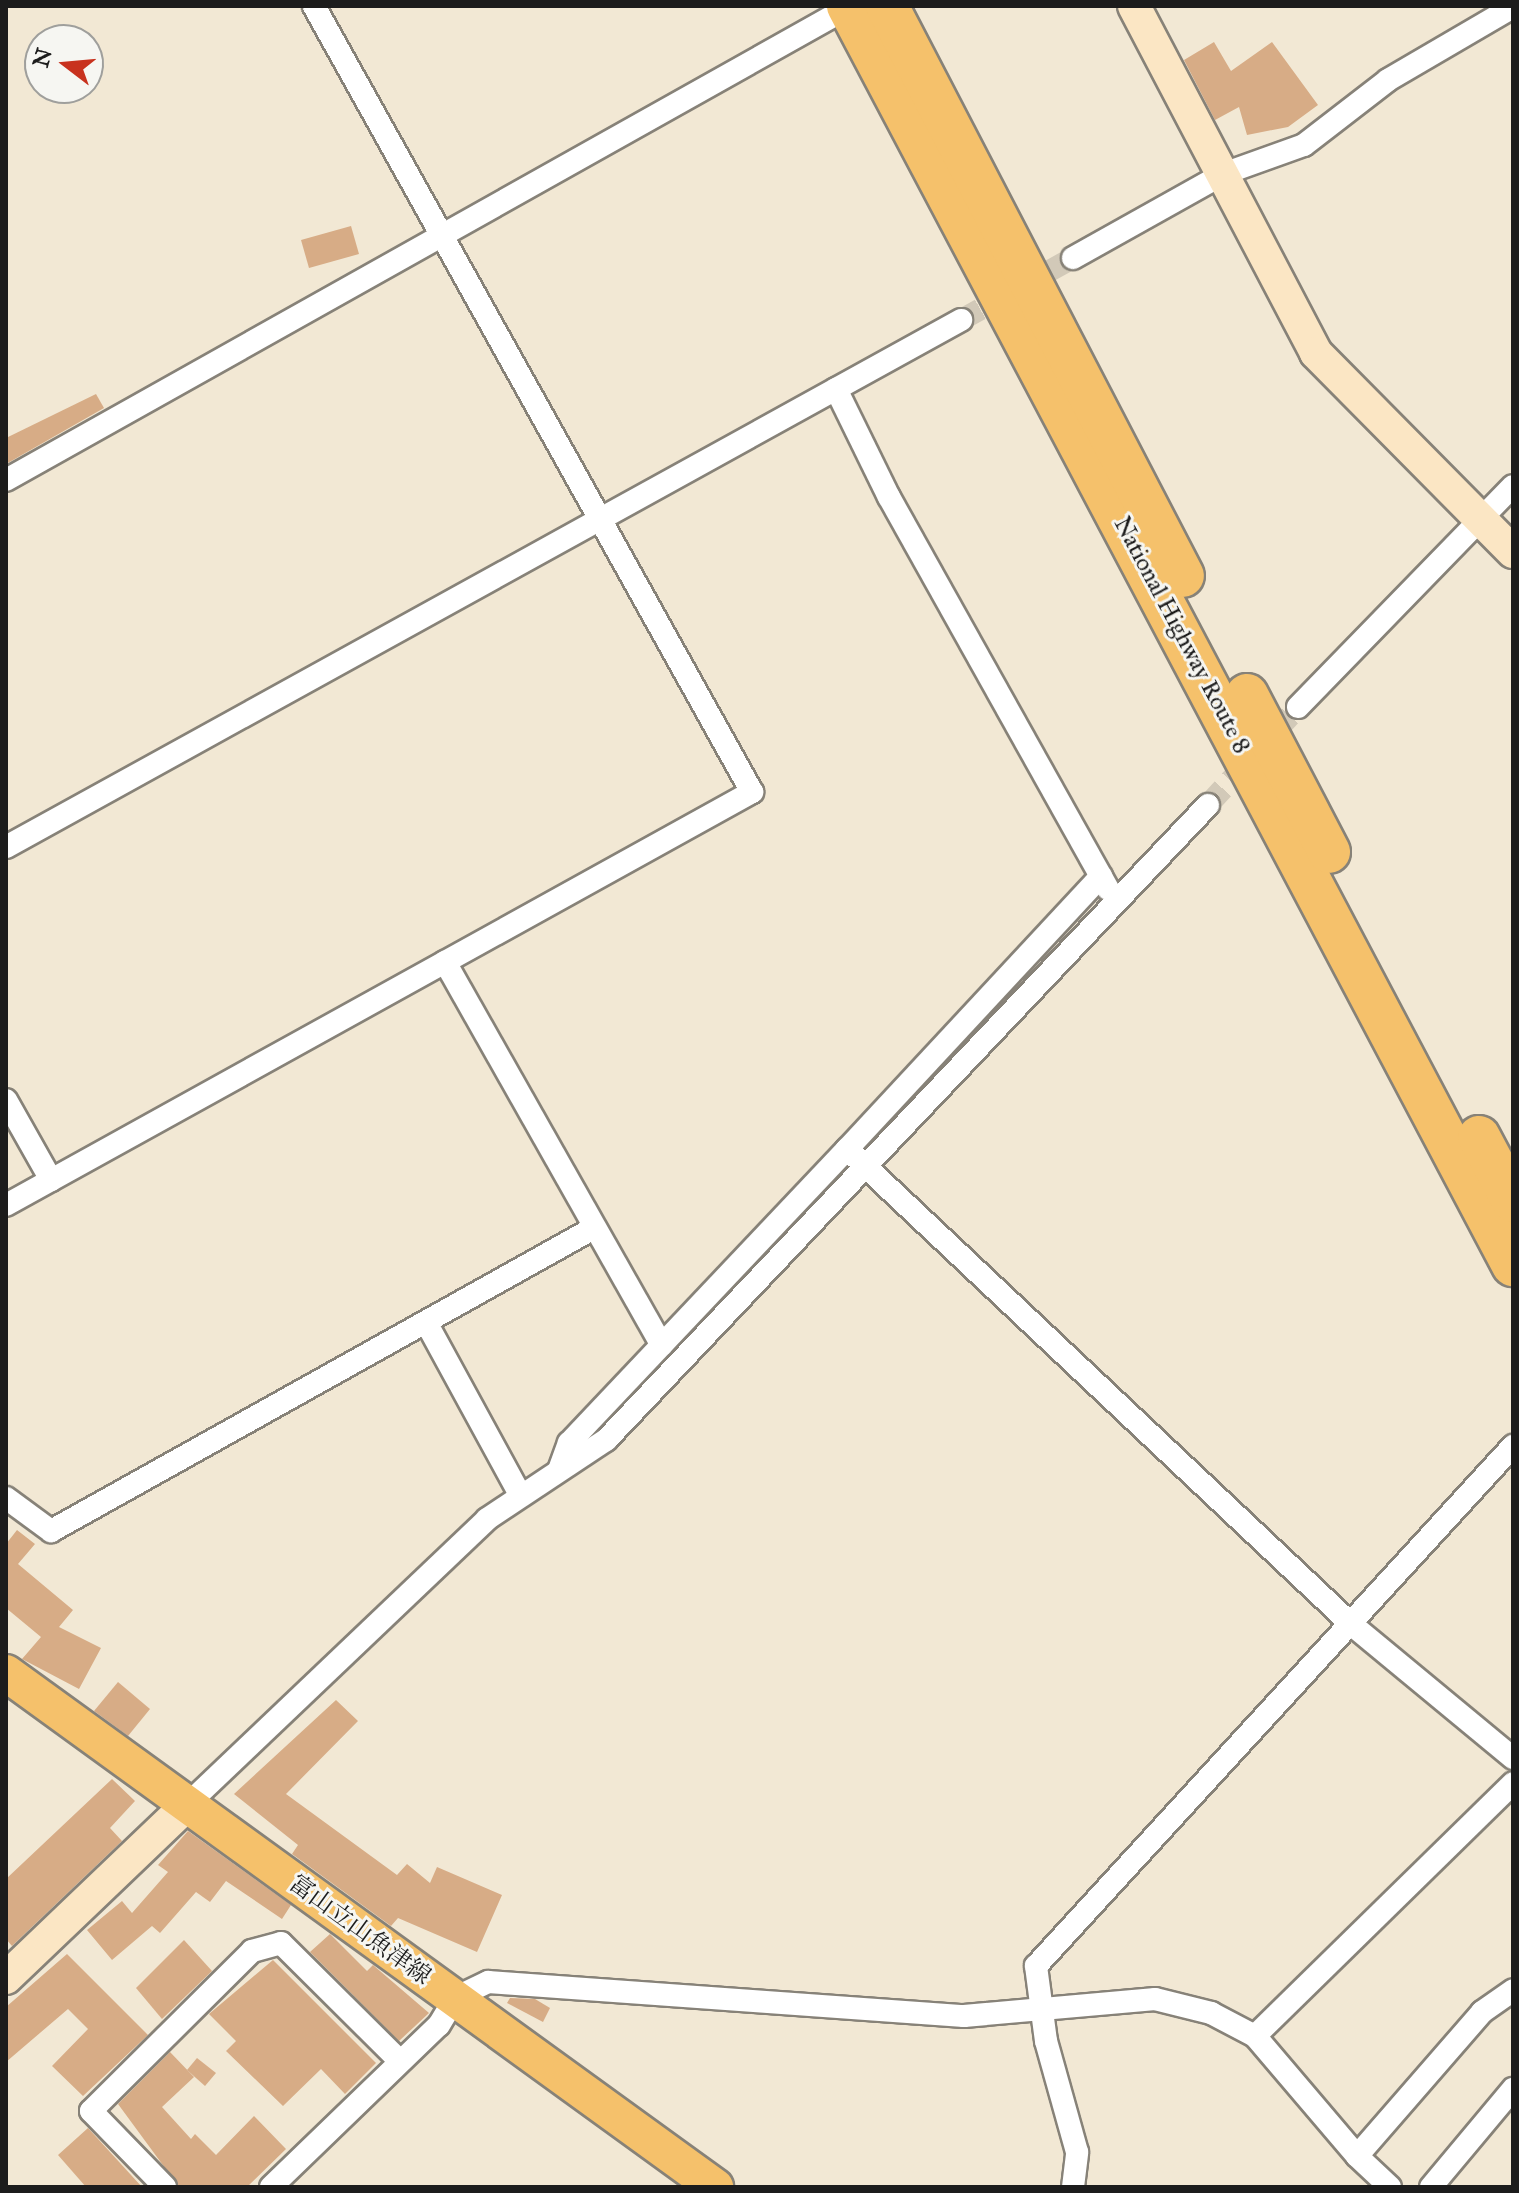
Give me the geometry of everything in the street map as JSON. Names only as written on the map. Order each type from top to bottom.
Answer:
[{"type":"highway","name":"National Highway Route 8","points":[[849,6],[1513,1265]]},
{"type":"highway","name":"National Highway Route 8","points":[[887,6],[1513,1201]]},
{"type":"main road","name":"富山立山魚津線","points":[[6,1673],[715,2187]]},
{"type":"street","points":[[6,1205],[752,792],[438,236],[314,6]]},
{"type":"street","points":[[6,480],[849,6]]},
{"type":"street","points":[[1134,6],[1316,353],[1513,552]]},
{"type":"street","points":[[1073,258],[1223,174],[1304,145],[1388,80],[1513,7]]},
{"type":"street","points":[[6,847],[961,320]]},
{"type":"street","points":[[836,389],[896,511],[1115,900]]},
{"type":"street","points":[[1298,707],[1513,486]]},
{"type":"street","points":[[6,1978],[519,1493],[606,1440],[1208,805]]},
{"type":"street","points":[[559,1470],[569,1443],[1101,876]]},
{"type":"street","points":[[445,962],[592,1229],[662,1345]]},
{"type":"street","points":[[6,1100],[51,1180]]},
{"type":"street","points":[[847,1149],[1351,1624],[1513,1758]]},
{"type":"street","points":[[6,1498],[51,1531],[427,1324],[592,1229]]},
{"type":"street","points":[[427,1324],[519,1493]]},
{"type":"street","points":[[1073,2187],[1077,2152],[1040,2010],[1036,1966],[1513,1446]]},
{"type":"street","points":[[1255,2036],[1513,1783]]},
{"type":"street","points":[[165,2187],[91,2111],[252,1951],[281,1943],[400,2061]]},
{"type":"street","points":[[271,2187],[439,2025],[455,1998],[488,1982],[820,2010],[1040,2010],[1155,1999],[1211,2013],[1255,2036],[1357,2156],[1390,2187]]},
{"type":"street","points":[[1357,2156],[1482,2012],[1513,1990]]},
{"type":"street","points":[[1431,2187],[1513,2089]]},
{"type":"building","points":[[1214,42],[1231,71],[1272,42],[1318,105],[1288,127],[1247,135],[1239,107],[1215,120],[1184,60]]},
{"type":"building","points":[[351,226],[359,254],[309,268],[301,240]]},
{"type":"building","points":[[96,394],[104,408],[6,464],[6,438]]},
{"type":"building","points":[[17,1530],[35,1544],[18,1564],[73,1610],[59,1627],[101,1648],[79,1689],[22,1659],[41,1637],[6,1608],[6,1544]]},
{"type":"building","points":[[118,1682],[150,1709],[128,1736],[94,1711]]},
{"type":"building","points":[[336,1700],[358,1721],[286,1794],[397,1875],[407,1864],[430,1883],[437,1867],[502,1895],[477,1952],[398,1918],[391,1926],[292,1854],[298,1845],[234,1794]]},
{"type":"building","points":[[112,1779],[135,1801],[110,1828],[122,1841],[12,1946],[6,1939],[6,1879]]},
{"type":"building","points":[[188,1831],[291,1905],[282,1919],[226,1881],[210,1902],[196,1892],[160,1933],[152,1926],[112,1960],[87,1930],[122,1901],[132,1913],[168,1872],[158,1865]]},
{"type":"building","points":[[330,1934],[367,1971],[373,1965],[429,2013],[399,2041],[310,1952]]},
{"type":"building","points":[[184,1940],[212,1971],[162,2019],[136,1988]]},
{"type":"building","points":[[67,1954],[148,2035],[83,2096],[52,2066],[88,2029],[68,2009],[6,2062],[6,2007]]},
{"type":"building","points":[[273,1960],[376,2063],[345,2094],[321,2069],[283,2106],[226,2051],[236,2041],[209,2014]]},
{"type":"building","points":[[510,1998],[535,1999],[550,2008],[543,2022],[507,2003]]},
{"type":"building","points":[[170,2052],[194,2077],[162,2107],[191,2139],[195,2134],[216,2155],[254,2116],[286,2149],[247,2187],[179,2187],[118,2104]]},
{"type":"building","points":[[197,2058],[216,2073],[205,2086],[187,2070]]},
{"type":"building","points":[[88,2128],[142,2187],[86,2187],[58,2155]]},
{"type":"tunnel","points":[[961,320],[1073,258]]},
{"type":"tunnel","points":[[1208,805],[1298,707]]}]
